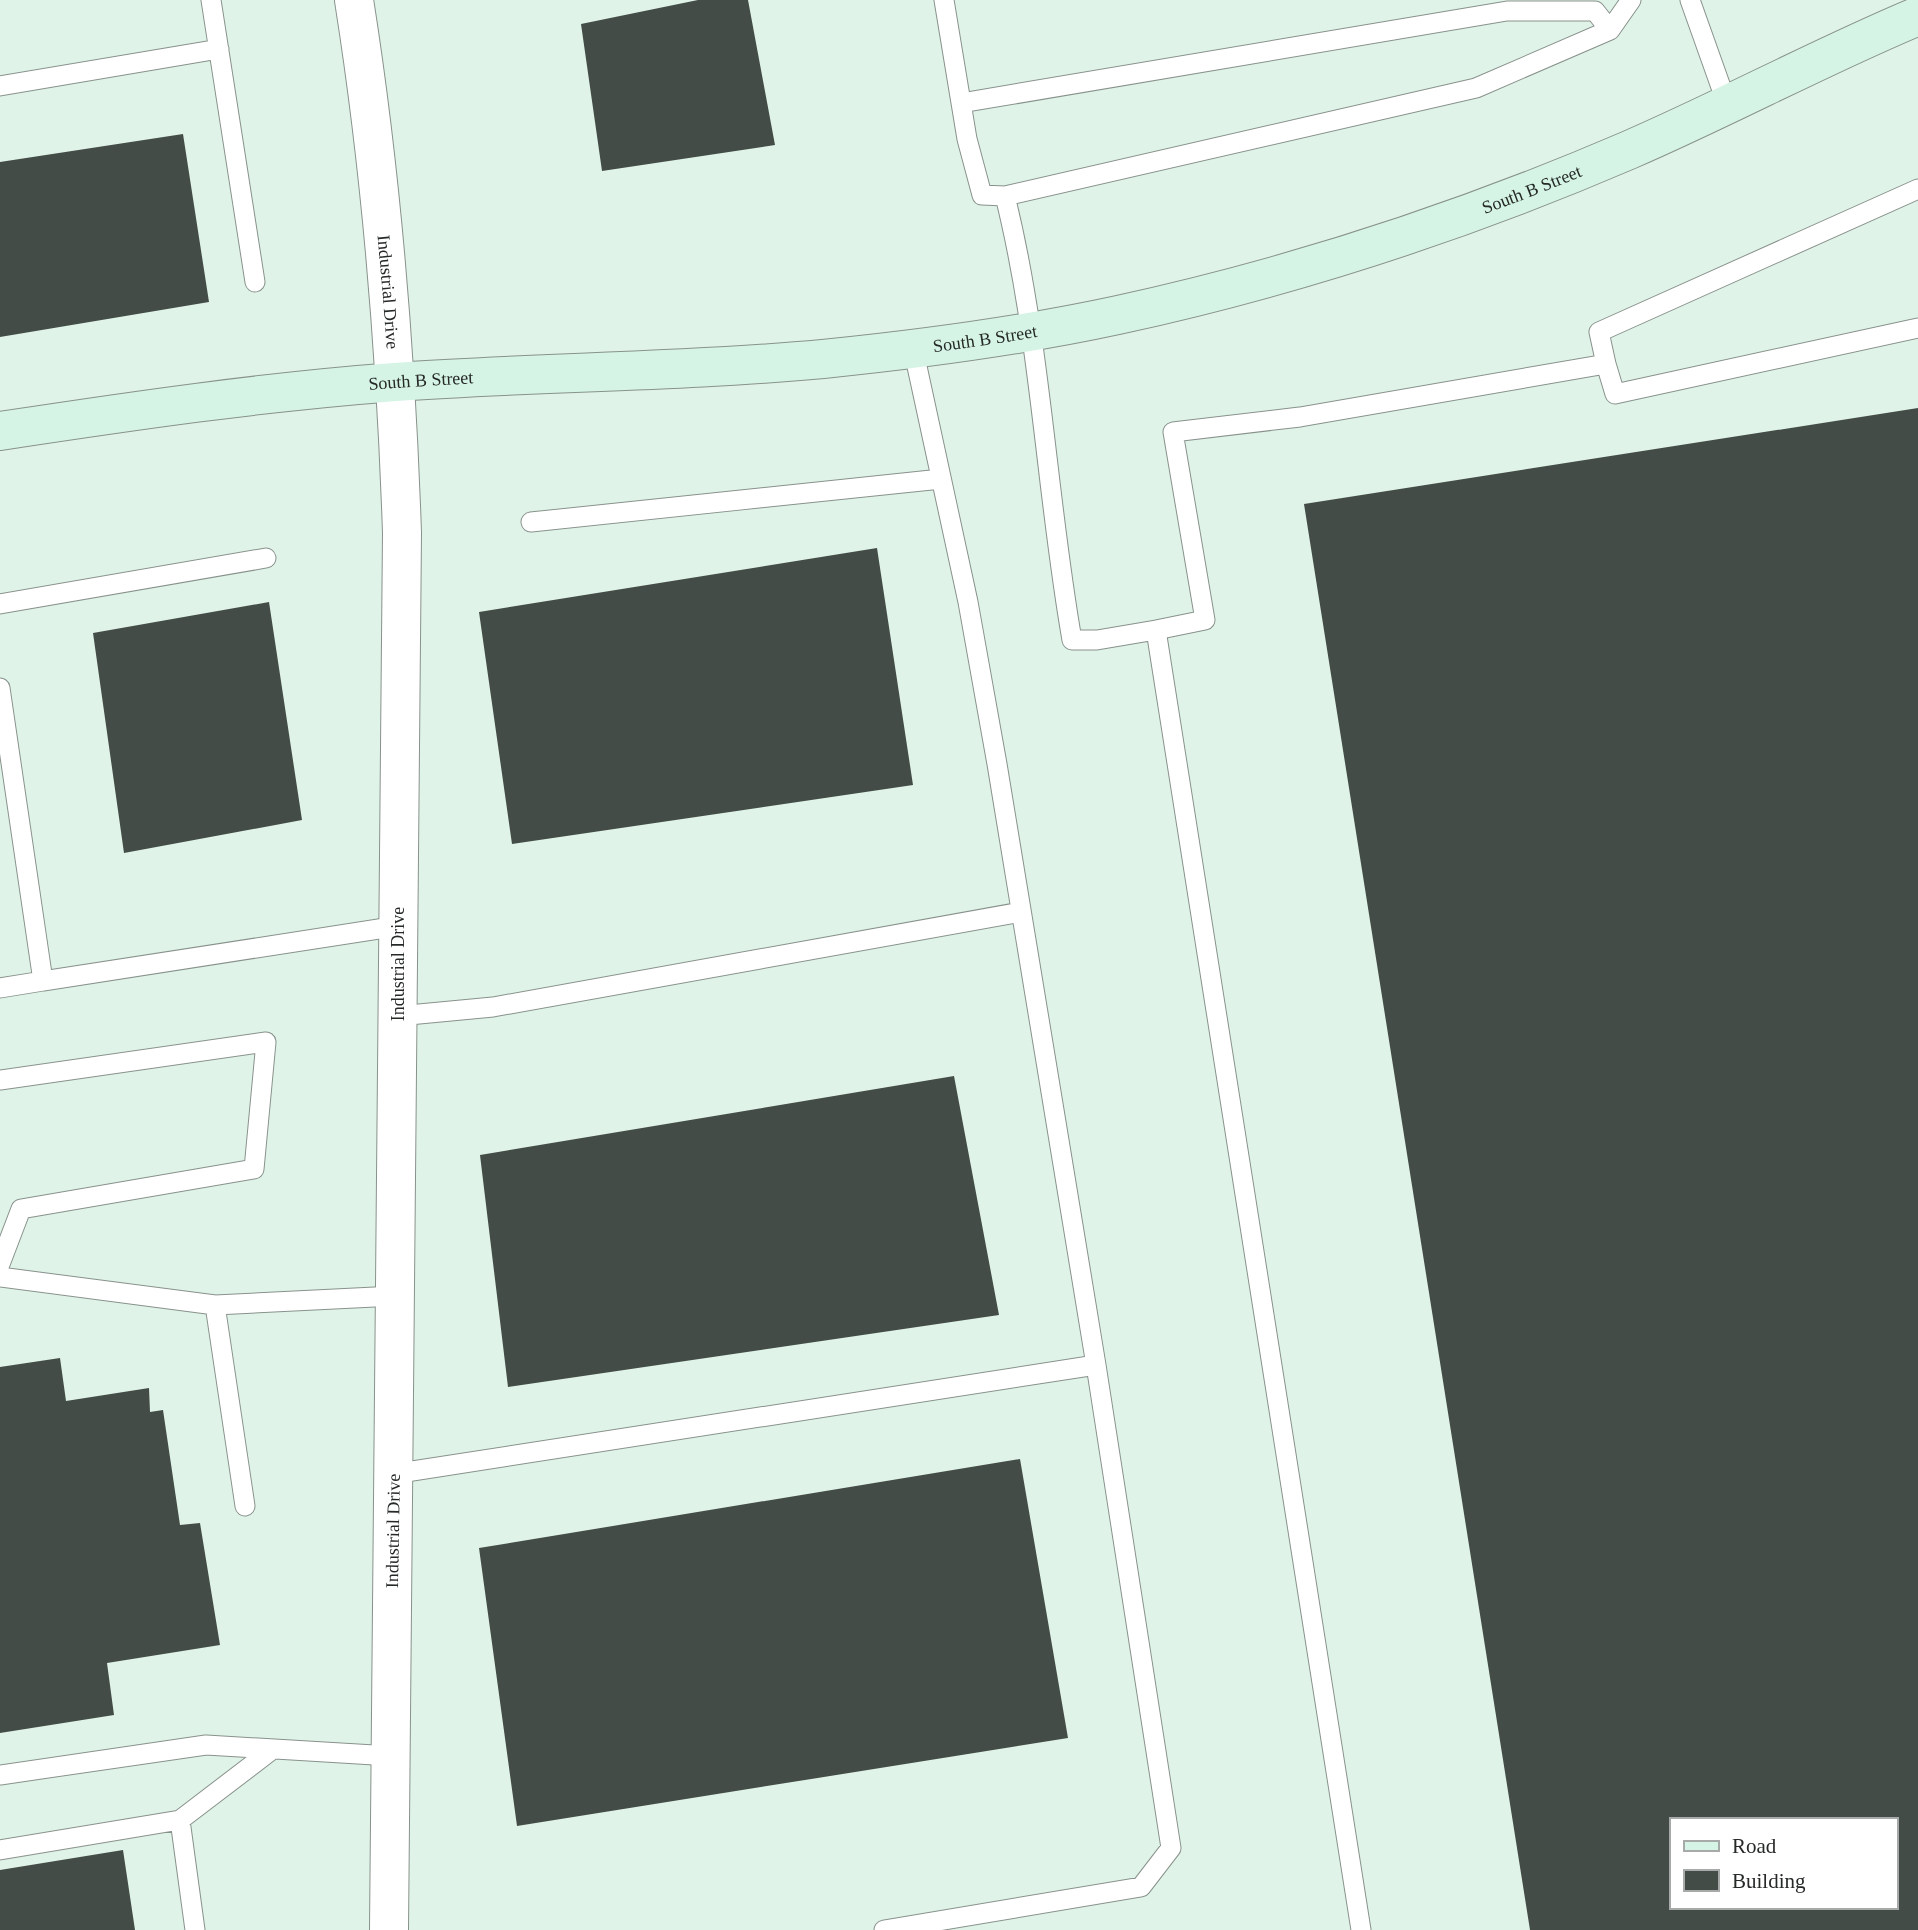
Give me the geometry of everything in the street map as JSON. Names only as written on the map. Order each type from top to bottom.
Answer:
[{"type":"street","name":"Industrial Drive","points":[[355,0],[382,200],[397,382],[402,533],[389,1930]]},
{"type":"street","name":"South B Street","points":[[0,432],[225,397],[397,382],[820,359],[1031,332],[1241,285],[1352,254],[1501,203],[1632,149],[1918,16]]},
{"type":"lane","points":[[211,0],[254,282]]},
{"type":"lane","points":[[944,0],[961,103],[982,195],[1005,196],[1476,88],[1611,30],[1631,0]]},
{"type":"lane","points":[[1690,0],[1727,104]]},
{"type":"lane","points":[[961,103],[1507,11],[1595,11],[1611,30]]},
{"type":"lane","points":[[0,86],[219,49]]},
{"type":"lane","points":[[1918,189],[1599,332],[1615,394],[1918,328]]},
{"type":"lane","points":[[1005,196],[1031,332],[1055,545],[1072,640],[1097,640],[1205,620],[1173,432],[1300,417],[1606,364]]},
{"type":"lane","points":[[884,1930],[1141,1887],[1171,1848],[1096,1365],[968,602],[913,348]]},
{"type":"lane","points":[[531,522],[941,479]]},
{"type":"lane","points":[[0,604],[266,558]]},
{"type":"lane","points":[[1156,630],[1361,1930]]},
{"type":"lane","points":[[0,688],[43,981]]},
{"type":"lane","points":[[398,1016],[493,1007],[1021,912]]},
{"type":"lane","points":[[0,988],[398,926]]},
{"type":"lane","points":[[0,1080],[265,1042],[254,1169],[21,1209],[0,1264]]},
{"type":"lane","points":[[0,1277],[215,1305],[395,1296]]},
{"type":"lane","points":[[215,1305],[245,1506]]},
{"type":"lane","points":[[393,1474],[1096,1365]]},
{"type":"lane","points":[[0,1775],[206,1745],[391,1756]]},
{"type":"lane","points":[[0,1850],[180,1820],[273,1749]]},
{"type":"lane","points":[[180,1820],[195,1930]]},
{"type":"shaded area","points":[[0,0],[1918,0],[1918,1930],[0,1930]]},
{"type":"building","points":[[698,0],[748,0],[775,145],[602,171],[581,24]]},
{"type":"building","points":[[183,134],[209,302],[0,337],[0,162]]},
{"type":"building","points":[[1918,408],[1918,1930],[1530,1930],[1304,504]]},
{"type":"building","points":[[877,548],[913,785],[512,844],[479,612]]},
{"type":"building","points":[[269,602],[302,820],[124,853],[93,633]]},
{"type":"building","points":[[954,1076],[999,1315],[508,1387],[480,1155]]},
{"type":"building","points":[[60,1358],[66,1401],[149,1388],[150,1412],[163,1410],[180,1525],[200,1523],[220,1645],[107,1663],[114,1715],[0,1733],[0,1367]]},
{"type":"building","points":[[1020,1459],[1068,1738],[517,1826],[479,1548]]},
{"type":"building","points":[[123,1850],[135,1930],[0,1930],[0,1870]]}]
